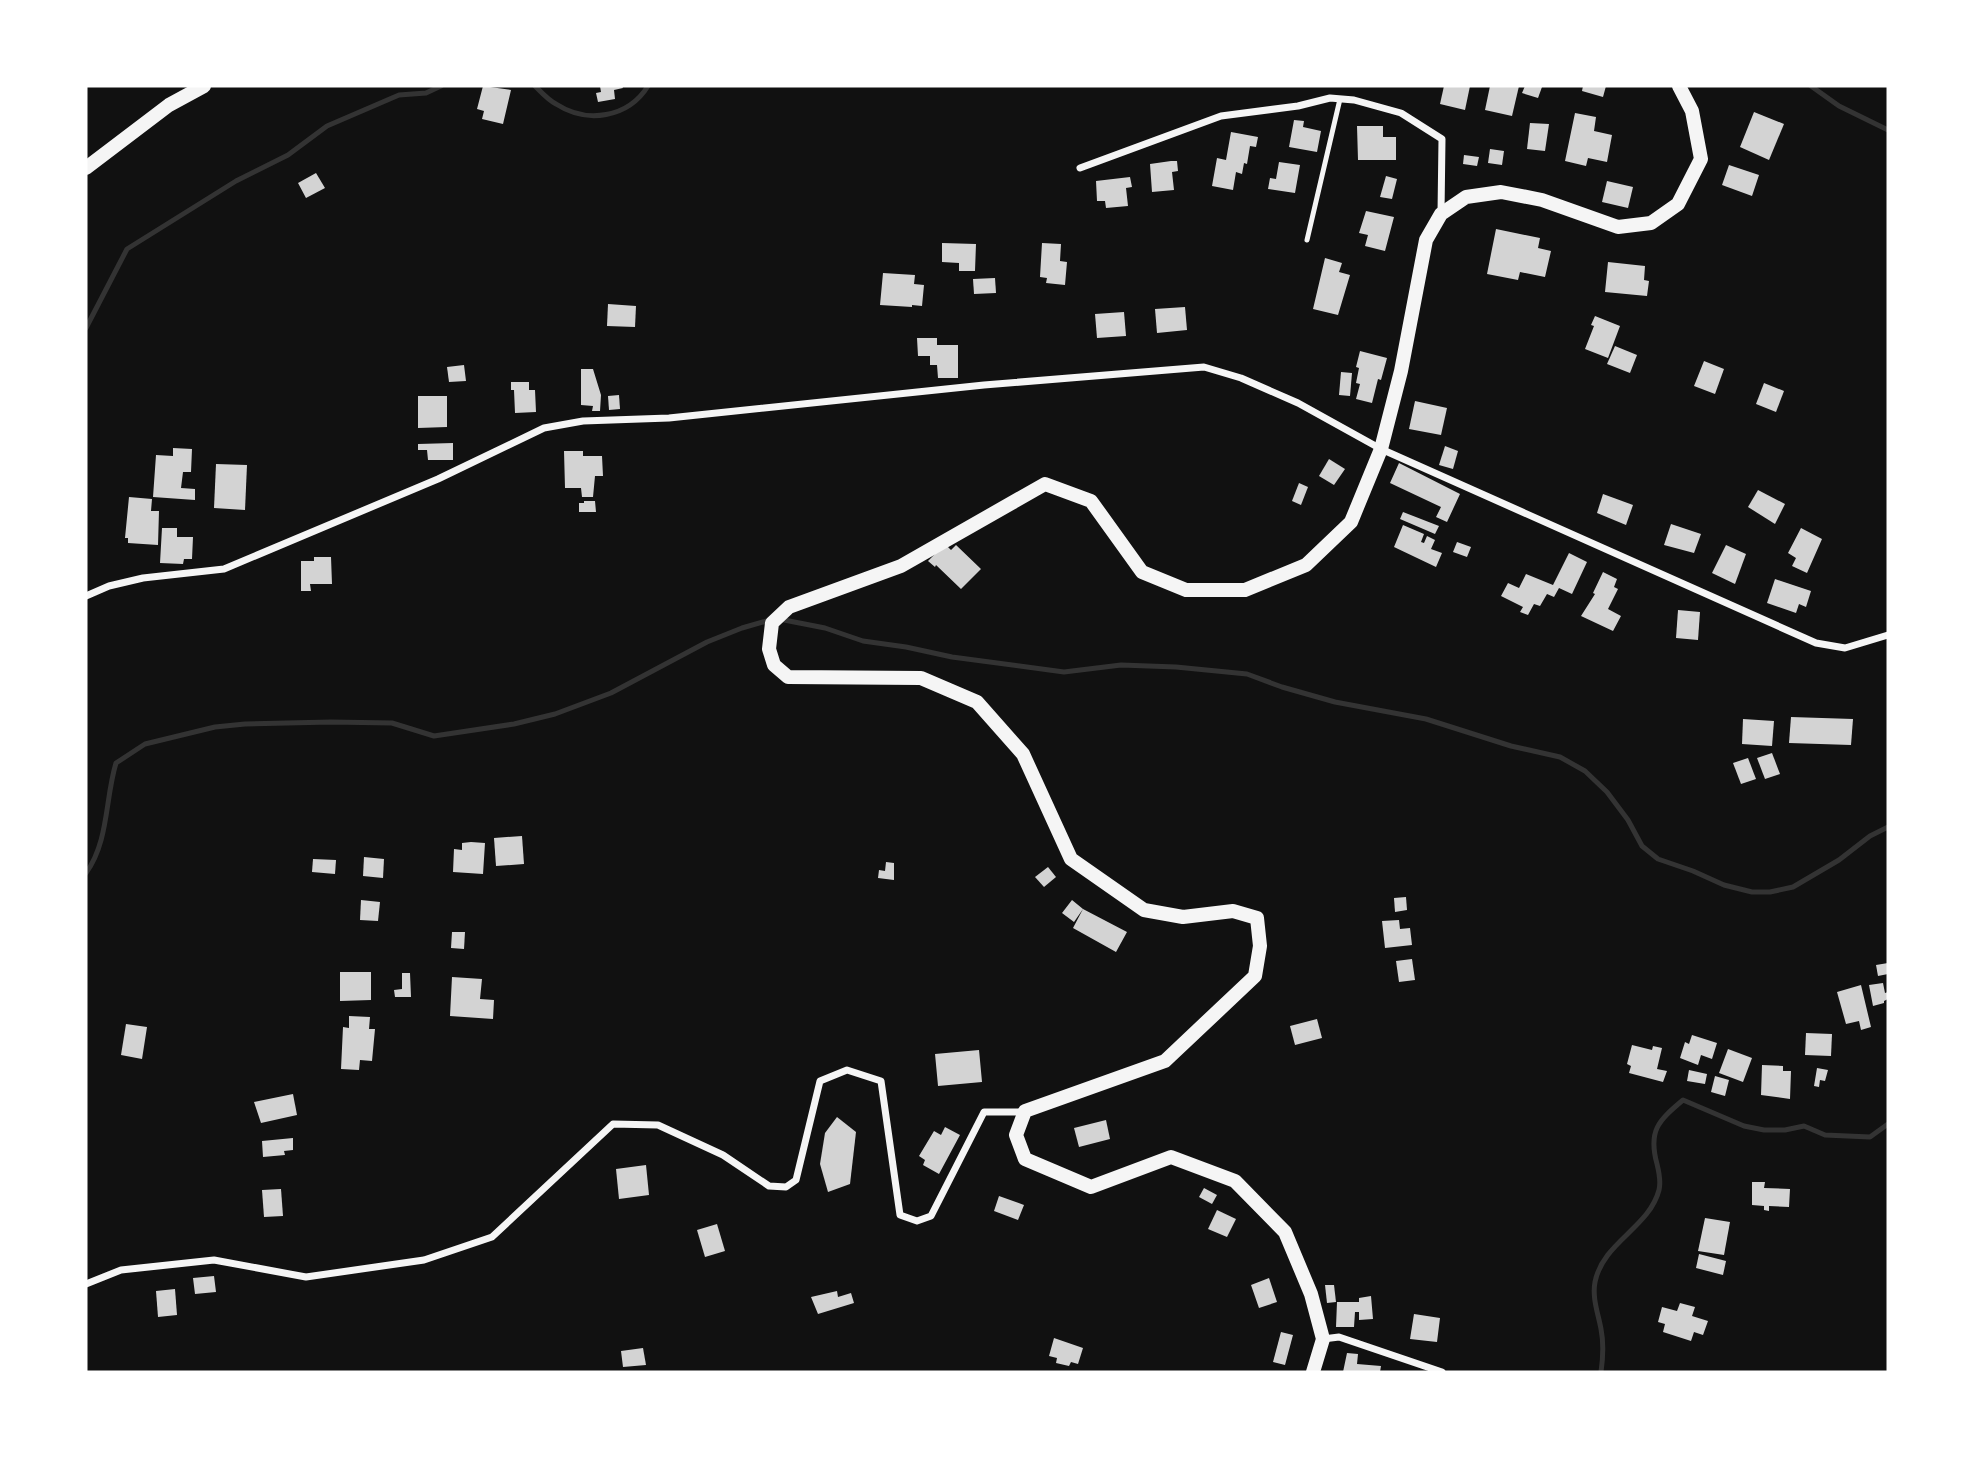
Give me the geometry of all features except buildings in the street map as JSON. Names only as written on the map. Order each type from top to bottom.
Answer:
[{"type":"main road","points":[[86,168],[169,105],[204,86]]},
{"type":"main road","points":[[1314,1372],[1323,1339],[1311,1294],[1285,1233],[1235,1181],[1171,1157],[1091,1187],[1025,1159],[1016,1135],[1025,1111],[1165,1060],[1255,976],[1260,946],[1257,918],[1233,911],[1183,917],[1144,909],[1071,859],[1023,754],[977,702],[921,678],[788,677],[774,665],[769,649],[772,623],[789,607],[901,566],[1045,484],[1091,501],[1142,572],[1186,590],[1245,590],[1306,565],[1351,523],[1381,449],[1401,371],[1426,240],[1441,214],[1466,197],[1501,192],[1542,200],[1618,227],[1651,223],[1678,204],[1701,159],[1692,111],[1679,86]]},
{"type":"street","points":[[1080,168],[1221,116],[1298,106],[1329,98],[1354,100],[1401,113],[1442,139],[1441,214]]},
{"type":"street","points":[[86,596],[109,586],[143,578],[224,569],[438,479],[544,428],[583,421],[669,418],[984,385],[1204,367],[1241,378],[1298,403],[1381,449],[1816,643],[1845,648],[1888,635]]},
{"type":"street","points":[[86,1284],[121,1270],[214,1260],[306,1277],[424,1260],[492,1237],[614,1124],[658,1125],[723,1154],[769,1186],[786,1187],[796,1180],[820,1081],[847,1070],[881,1081],[900,1215],[918,1221],[931,1216],[984,1112],[1025,1111]]},
{"type":"street","points":[[1323,1339],[1339,1337],[1442,1372]]},
{"type":"lane","points":[[1307,240],[1340,99]]},
{"type":"waterway","points":[[86,328],[127,249],[236,181],[288,155],[327,126],[399,95],[426,93],[441,86]]},
{"type":"waterway","points":[[535,86],[550,100],[568,110],[593,116],[618,111],[630,105],[648,86]]},
{"type":"waterway","points":[[1811,86],[1839,106],[1888,130]]},
{"type":"waterway","points":[[779,619],[825,628],[863,641],[952,657],[1064,672],[1121,665],[1247,674],[1335,702],[1426,719],[1511,746],[1560,757],[1585,771],[1607,792],[1628,820],[1642,846],[1658,859],[1724,885],[1752,892],[1770,892],[1793,887],[1888,827]]},
{"type":"waterway","points":[[86,873],[103,834],[116,763],[145,744],[215,727],[245,724],[392,723],[434,736],[514,724],[555,714],[611,693],[707,642],[770,620]]},
{"type":"waterway","points":[[1601,1372],[1603,1340],[1595,1300],[1595,1282],[1607,1256],[1654,1203],[1660,1184],[1655,1135],[1661,1121],[1674,1107],[1683,1100],[1744,1126],[1764,1130],[1804,1126],[1825,1135],[1870,1137],[1888,1124]]}]
